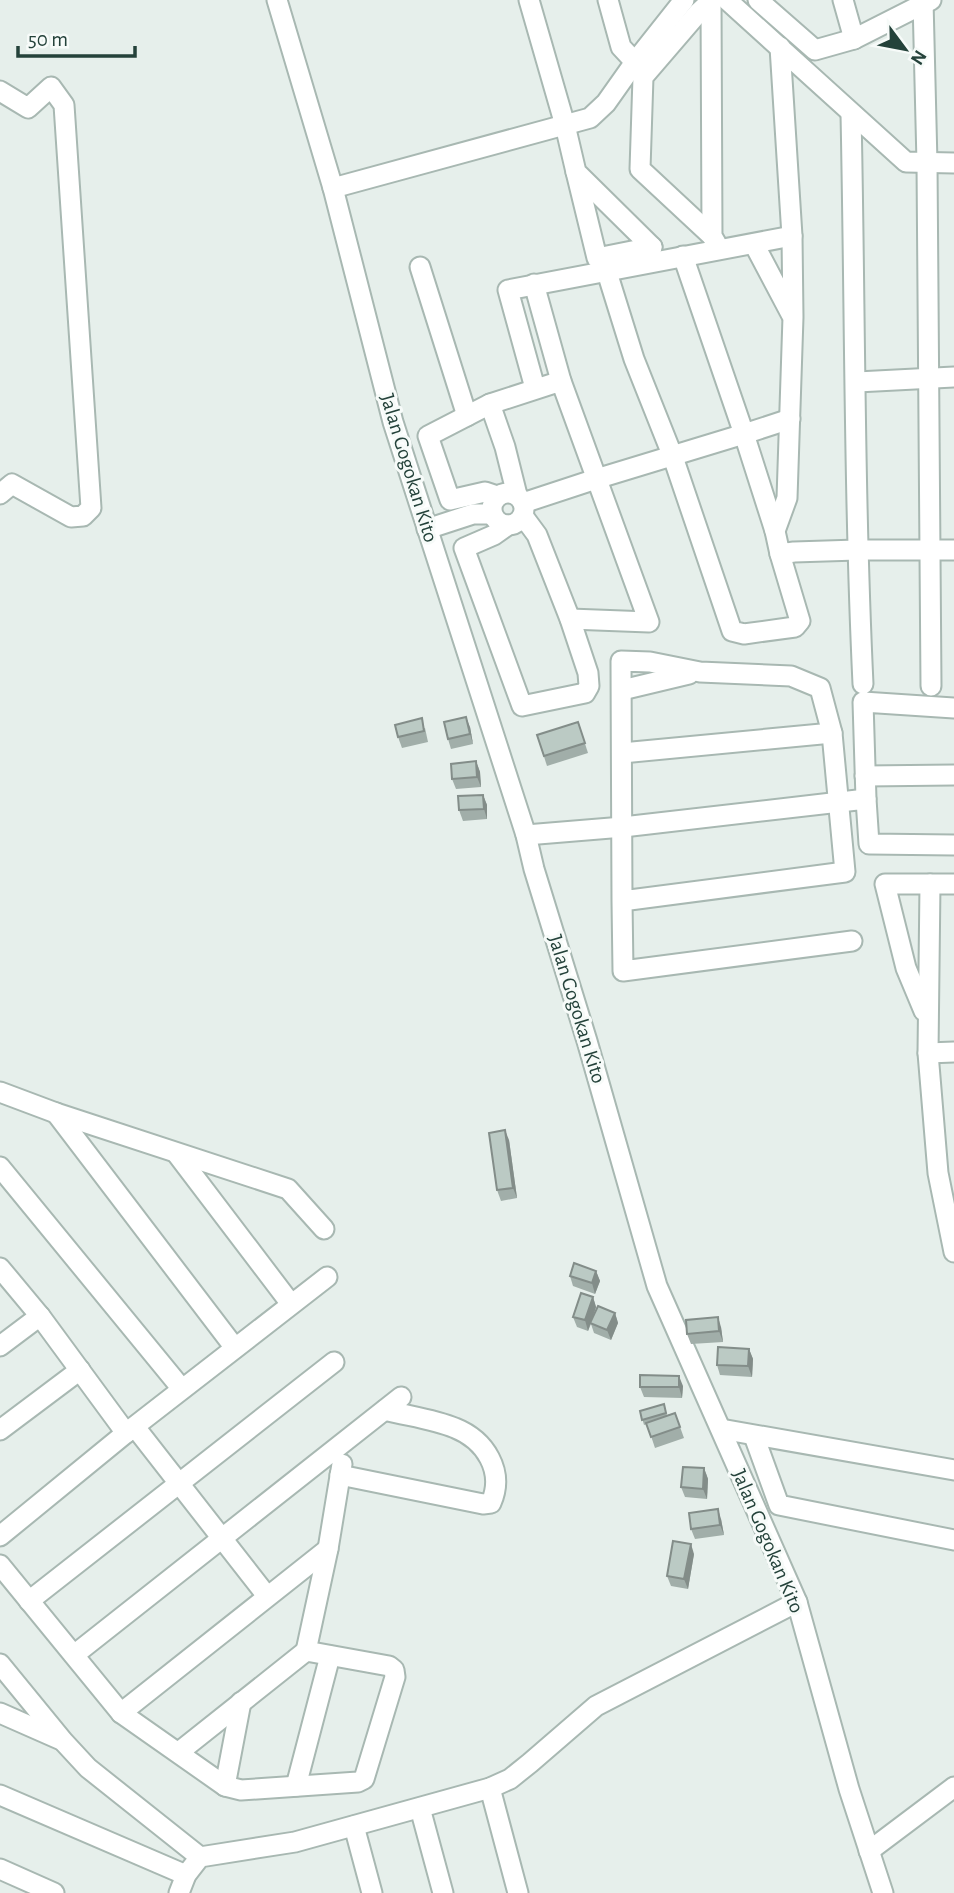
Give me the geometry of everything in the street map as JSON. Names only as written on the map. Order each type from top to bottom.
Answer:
[{"type":"street","name":"Jalan Gogokan Kito","points":[[277,0],[312,110],[393,422],[526,835],[657,1286],[682,1348],[721,1429],[797,1602],[883,1893]]},
{"type":"street","points":[[530,0],[565,125],[576,173],[597,258],[652,247],[576,173]]},
{"type":"street","points":[[608,0],[621,47],[635,62]]},
{"type":"street","points":[[333,188],[590,118],[606,103],[684,0]]},
{"type":"street","points":[[712,0],[643,77],[640,169],[715,242]]},
{"type":"street","points":[[712,0],[715,242]]},
{"type":"street","points":[[727,0],[906,162],[954,163]]},
{"type":"street","points":[[758,0],[815,50],[854,39],[926,1],[931,686]]},
{"type":"street","points":[[843,0],[854,39]]},
{"type":"street","points":[[775,531],[787,498],[793,317],[792,236],[780,47]]},
{"type":"street","points":[[0,91],[28,108],[51,87],[64,105],[90,508],[83,516],[71,517],[12,484],[0,494]]},
{"type":"street","points":[[851,114],[857,382],[857,550],[863,684]]},
{"type":"street","points":[[535,388],[508,289],[683,256],[715,242],[754,244],[792,236]]},
{"type":"street","points":[[754,244],[793,317]]},
{"type":"street","points":[[606,269],[634,359],[673,457],[732,631],[744,634],[796,627],[800,621],[775,531],[683,256]]},
{"type":"street","points":[[420,267],[467,416]]},
{"type":"street","points":[[534,284],[561,381],[649,622],[570,619]]},
{"type":"street","points":[[857,382],[954,377]]},
{"type":"street","points":[[490,404],[505,447],[510,508],[494,536],[464,548],[522,706],[577,695],[588,689],[588,673],[537,535],[510,508],[485,492],[450,500],[428,436],[490,404],[561,381]]},
{"type":"street","points":[[426,529],[473,514],[510,508],[790,419]]},
{"type":"street","points":[[780,554],[857,550],[954,550]]},
{"type":"street","points":[[622,901],[845,872],[832,733],[820,688],[791,676],[700,672],[650,662],[621,661],[622,971],[852,941]]},
{"type":"street","points":[[622,690],[700,672]]},
{"type":"street","points":[[954,708],[863,702],[869,844],[954,845]]},
{"type":"street","points":[[622,753],[832,733]]},
{"type":"street","points":[[865,776],[954,775]]},
{"type":"street","points":[[526,835],[623,827],[866,799]]},
{"type":"street","points":[[928,1022],[906,968],[885,884],[954,884]]},
{"type":"street","points":[[930,884],[928,1053],[946,1172],[954,1252]]},
{"type":"street","points":[[928,1053],[954,1052]]},
{"type":"street","points":[[0,1092],[56,1114],[288,1189],[324,1229]]},
{"type":"street","points":[[56,1114],[235,1348]]},
{"type":"street","points":[[177,1154],[291,1304]]},
{"type":"street","points":[[0,1167],[182,1389]]},
{"type":"street","points":[[0,1268],[80,1370],[180,1484],[267,1596]]},
{"type":"street","points":[[0,1535],[327,1277]]},
{"type":"street","points":[[0,1346],[40,1316]]},
{"type":"street","points":[[29,1601],[334,1362]]},
{"type":"street","points":[[0,1430],[80,1370]]},
{"type":"street","points":[[74,1655],[401,1397]]},
{"type":"street","points":[[340,1475],[482,1504],[491,1503],[496,1474],[490,1456],[473,1439],[456,1428],[385,1410]]},
{"type":"street","points":[[721,1429],[954,1470]]},
{"type":"street","points":[[754,1436],[779,1505],[954,1541]]},
{"type":"street","points":[[179,1752],[306,1651],[328,1549],[346,1442]]},
{"type":"street","points":[[121,1713],[328,1549]]},
{"type":"street","points":[[0,1565],[121,1713],[225,1786],[241,1790],[358,1782],[364,1779],[394,1670],[389,1666],[306,1651]]},
{"type":"street","points":[[0,1664],[88,1768],[200,1857],[295,1842],[490,1788],[510,1779],[586,1714],[607,1700],[797,1602]]},
{"type":"street","points":[[296,1786],[330,1656]]},
{"type":"street","points":[[225,1786],[241,1702]]},
{"type":"street","points":[[0,1713],[63,1741]]},
{"type":"street","points":[[869,1851],[954,1787]]},
{"type":"street","points":[[490,1788],[518,1893]]},
{"type":"street","points":[[0,1795],[183,1884],[200,1857]]},
{"type":"street","points":[[419,1808],[443,1893]]},
{"type":"street","points":[[354,1826],[372,1893]]},
{"type":"street","points":[[0,1869],[54,1893]]},
{"type":"building","points":[[466,717],[470,734],[448,739],[444,722]]},
{"type":"building","points":[[422,718],[424,731],[398,737],[395,725]]},
{"type":"building","points":[[578,722],[585,743],[544,756],[537,735]]},
{"type":"building","points":[[476,761],[477,777],[452,779],[451,764]]},
{"type":"building","points":[[483,795],[484,809],[459,810],[458,796]]},
{"type":"building","points":[[505,1130],[513,1188],[497,1190],[489,1133]]},
{"type":"building","points":[[574,1263],[596,1271],[592,1283],[570,1276]]},
{"type":"building","points":[[581,1293],[593,1297],[585,1320],[573,1317]]},
{"type":"building","points":[[598,1306],[615,1313],[607,1330],[590,1323]]},
{"type":"building","points":[[718,1317],[719,1331],[687,1334],[686,1320]]},
{"type":"building","points":[[718,1347],[749,1349],[748,1366],[717,1365]]},
{"type":"building","points":[[640,1375],[679,1376],[679,1387],[640,1387]]},
{"type":"building","points":[[664,1404],[666,1413],[642,1420],[640,1411]]},
{"type":"building","points":[[675,1413],[680,1427],[651,1437],[646,1423]]},
{"type":"building","points":[[683,1467],[704,1468],[703,1489],[681,1487]]},
{"type":"building","points":[[718,1509],[720,1525],[691,1529],[689,1513]]},
{"type":"building","points":[[673,1541],[691,1544],[684,1579],[667,1576]]}]
